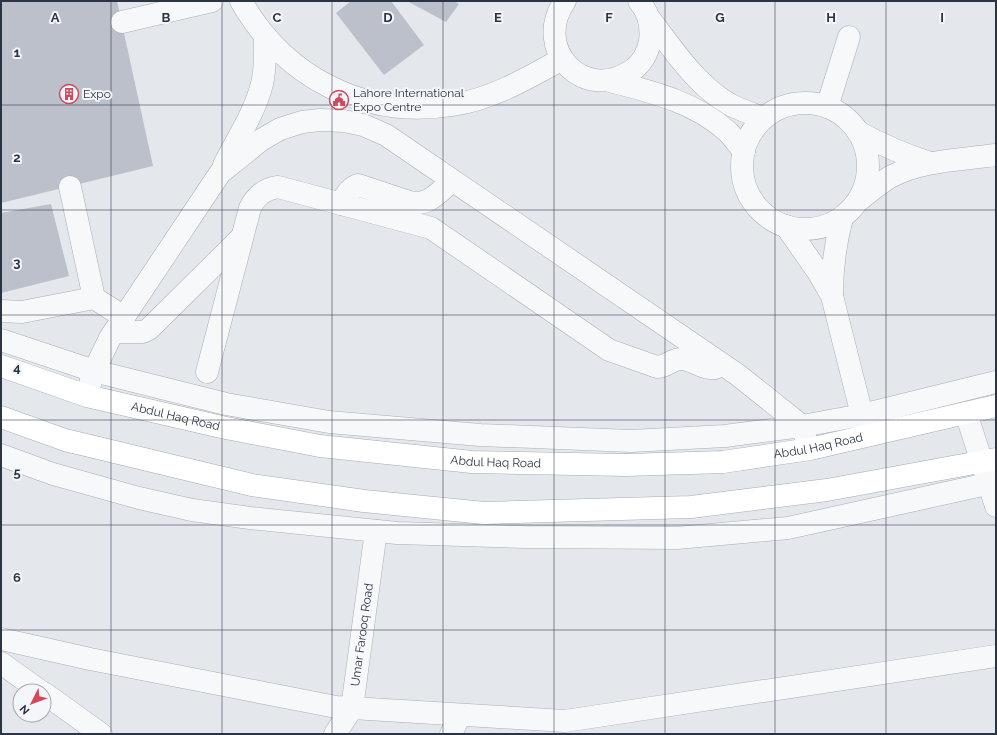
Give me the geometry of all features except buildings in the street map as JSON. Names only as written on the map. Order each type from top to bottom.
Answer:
[{"type":"main road","name":"Abdul Haq Road","points":[[1,366],[87,396],[226,428],[320,446],[472,462],[626,465],[723,462],[810,449],[864,426],[966,413],[996,406]]},
{"type":"main road","points":[[1,417],[66,440],[252,485],[364,501],[484,513],[691,507],[827,490],[989,461]]},
{"type":"street","points":[[122,22],[212,1]]},
{"type":"street","points":[[241,1],[250,17],[266,37],[290,62],[319,82],[350,96],[384,105],[418,108],[454,105],[489,96],[522,81],[562,59]]},
{"type":"street","points":[[566,1],[560,9],[555,21],[554,34],[556,47],[562,59],[571,70],[583,77],[596,81],[610,80],[623,76],[635,69],[644,58],[649,46],[651,32],[644,10]]},
{"type":"street","points":[[644,10],[680,59],[702,83],[730,104],[764,118]]},
{"type":"street","points":[[87,396],[94,371],[119,324],[220,173],[254,108],[262,84],[265,63],[266,37]]},
{"type":"street","points":[[827,107],[849,37]]},
{"type":"street","points":[[610,80],[676,100],[700,112],[729,133],[744,151]]},
{"type":"street","points":[[363,125],[370,102]]},
{"type":"street","points":[[857,203],[866,182],[868,157],[858,132],[845,118],[827,107],[801,103],[788,105],[775,110],[755,127],[748,138],[742,163],[742,175],[750,197],[765,215],[775,222],[786,226],[810,229],[821,227],[842,218],[873,188],[890,177],[910,168],[930,163],[996,156]]},
{"type":"street","points":[[220,173],[261,140],[280,129],[302,122],[320,120],[344,121],[363,125],[386,135],[728,369],[802,426],[810,449]]},
{"type":"street","points":[[858,132],[893,150],[930,163]]},
{"type":"street","points":[[340,204],[349,190],[358,185],[416,204],[422,203],[429,200],[452,181]]},
{"type":"street","points":[[70,186],[94,298],[119,324],[143,332],[149,329],[243,236]]},
{"type":"street","points":[[207,372],[250,208],[255,199],[262,192],[270,188],[278,188],[431,228],[609,350],[657,367],[661,367],[675,360],[687,359],[705,367],[728,369]]},
{"type":"street","points":[[842,218],[834,250],[832,296],[864,426]]},
{"type":"street","points":[[786,226],[818,272],[832,296]]},
{"type":"street","points":[[1,311],[22,312],[94,298]]},
{"type":"street","points":[[1,340],[94,371],[226,404],[329,422],[480,435],[631,441],[725,436],[802,426],[864,426],[996,382]]},
{"type":"street","points":[[966,413],[989,461],[996,506]]},
{"type":"street","points":[[1,455],[53,474],[139,498],[192,510],[250,518],[397,533],[524,537],[677,538],[788,528],[992,483]]},
{"type":"street","name":"Umar Farooq Road","points":[[335,734],[352,708],[376,531]]},
{"type":"street","points":[[1,639],[90,659],[336,707],[352,708],[456,724],[563,728],[996,656]]},
{"type":"street","points":[[1,663],[29,683]]},
{"type":"street","points":[[52,700],[101,734]]},
{"type":"place","name":"Expo","points":[[69,94]]},
{"type":"place","name":"Lahore International Expo Centre","points":[[339,100]]}]
